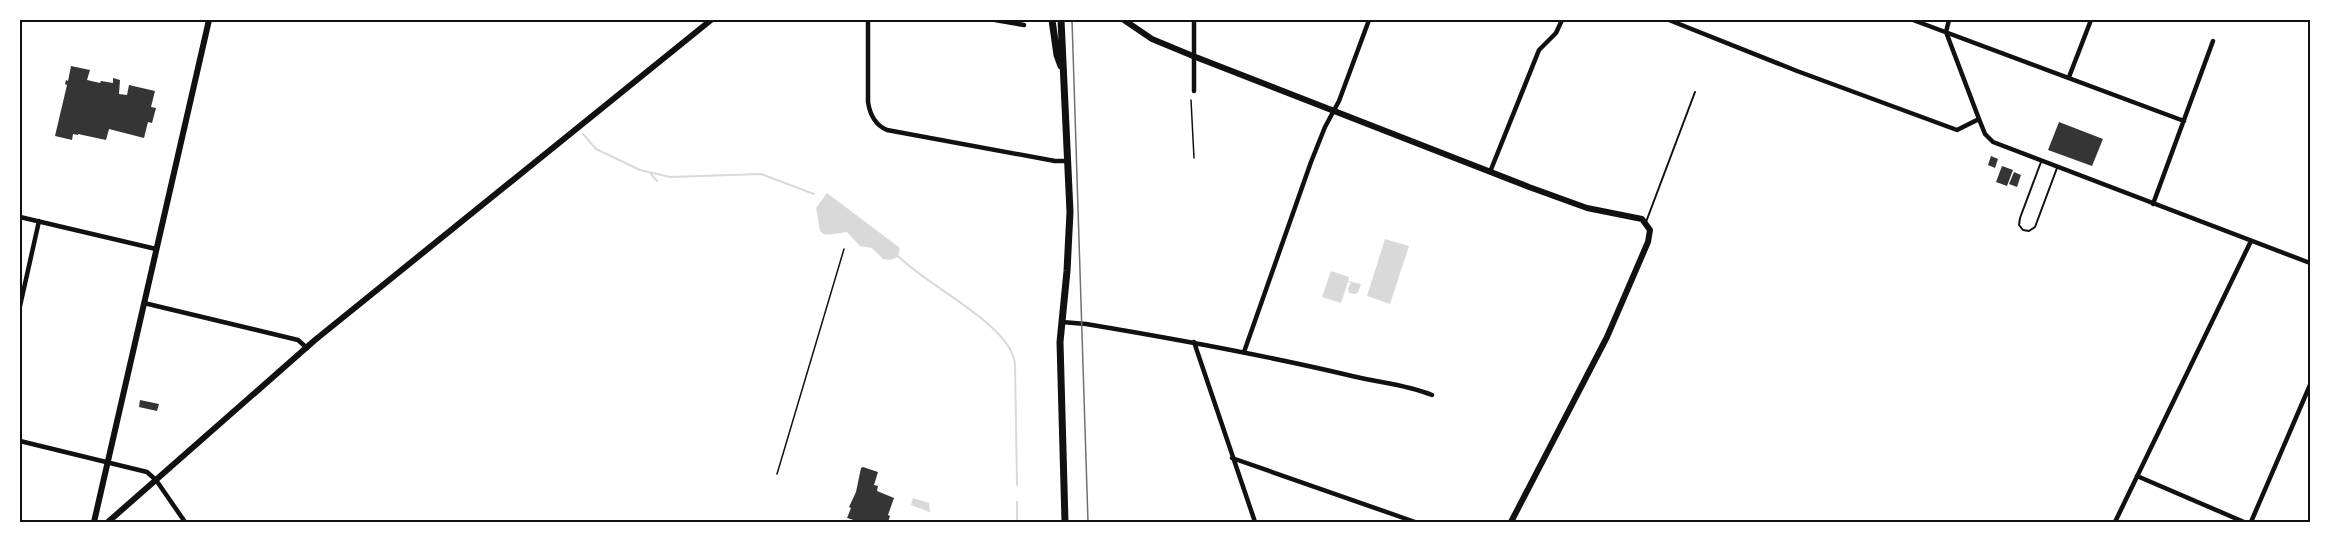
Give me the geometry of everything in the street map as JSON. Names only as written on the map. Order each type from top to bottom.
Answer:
[{"type":"main road","points":[[1052,20],[1057,55],[1062,68]]},
{"type":"main road","points":[[1061,20],[1068,161],[1069,244],[1060,379],[1065,522]]},
{"type":"street","points":[[94,522],[208,20]]},
{"type":"street","points":[[108,522],[307,348],[711,20]]},
{"type":"street","points":[[868,20],[869,111],[879,126],[887,130],[1055,161],[1068,161]]},
{"type":"street","points":[[995,20],[1024,25]]},
{"type":"street","points":[[1124,20],[1152,39],[1490,172],[1576,205],[1638,217],[1646,222],[1650,230],[1648,242],[1618,312],[1511,522]]},
{"type":"street","points":[[1194,20],[1194,91]]},
{"type":"street","points":[[1244,352],[1311,162],[1325,127],[1335,111],[1369,20]]},
{"type":"street","points":[[1490,172],[1539,50],[1556,33],[1562,20]]},
{"type":"street","points":[[1669,20],[1784,66],[1960,130],[1979,119]]},
{"type":"street","points":[[1913,20],[2184,120]]},
{"type":"street","points":[[1949,20],[1946,32],[1985,134],[1993,142],[2310,263]]},
{"type":"street","points":[[2069,77],[2091,20]]},
{"type":"street","points":[[2153,204],[2214,41]]},
{"type":"street","points":[[20,217],[156,249]]},
{"type":"street","points":[[20,306],[39,221]]},
{"type":"street","points":[[2115,522],[2251,241]]},
{"type":"street","points":[[144,303],[298,340],[307,348]]},
{"type":"street","points":[[1062,322],[1194,342],[1376,382],[1406,385],[1432,395]]},
{"type":"street","points":[[1194,342],[1255,522]]},
{"type":"street","points":[[2251,522],[2310,385]]},
{"type":"street","points":[[20,441],[147,472],[156,480],[185,522]]},
{"type":"street","points":[[1232,458],[1415,522]]},
{"type":"street","points":[[2137,476],[2244,522]]},
{"type":"lane","points":[[1646,222],[1695,92]]},
{"type":"lane","points":[[2041,162],[2020,218],[2019,225],[2023,230],[2029,231],[2035,227],[2057,168]]},
{"type":"path","points":[[1191,100],[1194,158]]},
{"type":"path","points":[[777,474],[844,249]]},
{"type":"shaded area","points":[[827,193],[900,248],[898,257],[890,260],[883,259],[872,248],[860,246],[847,232],[822,233],[816,208]]},
{"type":"shaded area","points":[[1385,239],[1409,246],[1390,304],[1367,296]]},
{"type":"shaded area","points":[[1331,271],[1349,277],[1348,281],[1361,284],[1358,292],[1349,293],[1348,288],[1351,283],[1348,282],[1341,303],[1322,297]]},
{"type":"shaded area","points":[[913,498],[929,503],[930,512],[911,505]]},
{"type":"building","points":[[71,66],[90,70],[87,80],[113,83],[113,78],[120,80],[119,94],[127,95],[129,85],[155,91],[151,107],[156,108],[152,123],[148,122],[144,138],[109,129],[106,140],[78,134],[73,134],[72,140],[55,136],[67,85],[65,84],[66,80],[68,81]]},
{"type":"building","points":[[2059,122],[2103,139],[2092,166],[2048,150]]},
{"type":"building","points":[[1991,156],[1998,159],[1995,168],[1988,165]]},
{"type":"building","points":[[2002,166],[2013,170],[2007,186],[1996,182]]},
{"type":"building","points":[[2014,172],[2021,175],[2017,187],[2009,184]]},
{"type":"building","points":[[140,400],[159,404],[157,411],[139,407]]},
{"type":"building","points":[[863,467],[878,472],[874,485],[878,486],[877,491],[894,498],[888,522],[860,522],[847,518]]},
{"type":"waterway","points":[[583,134],[596,149],[640,170],[670,177],[761,174],[814,194]]},
{"type":"waterway","points":[[651,174],[657,181]]},
{"type":"waterway","points":[[897,255],[982,319],[998,333],[1009,348],[1015,363],[1017,485]]},
{"type":"waterway","points":[[1017,502],[1017,522]]},
{"type":"tram line","points":[[1072,20],[1088,522]]}]
